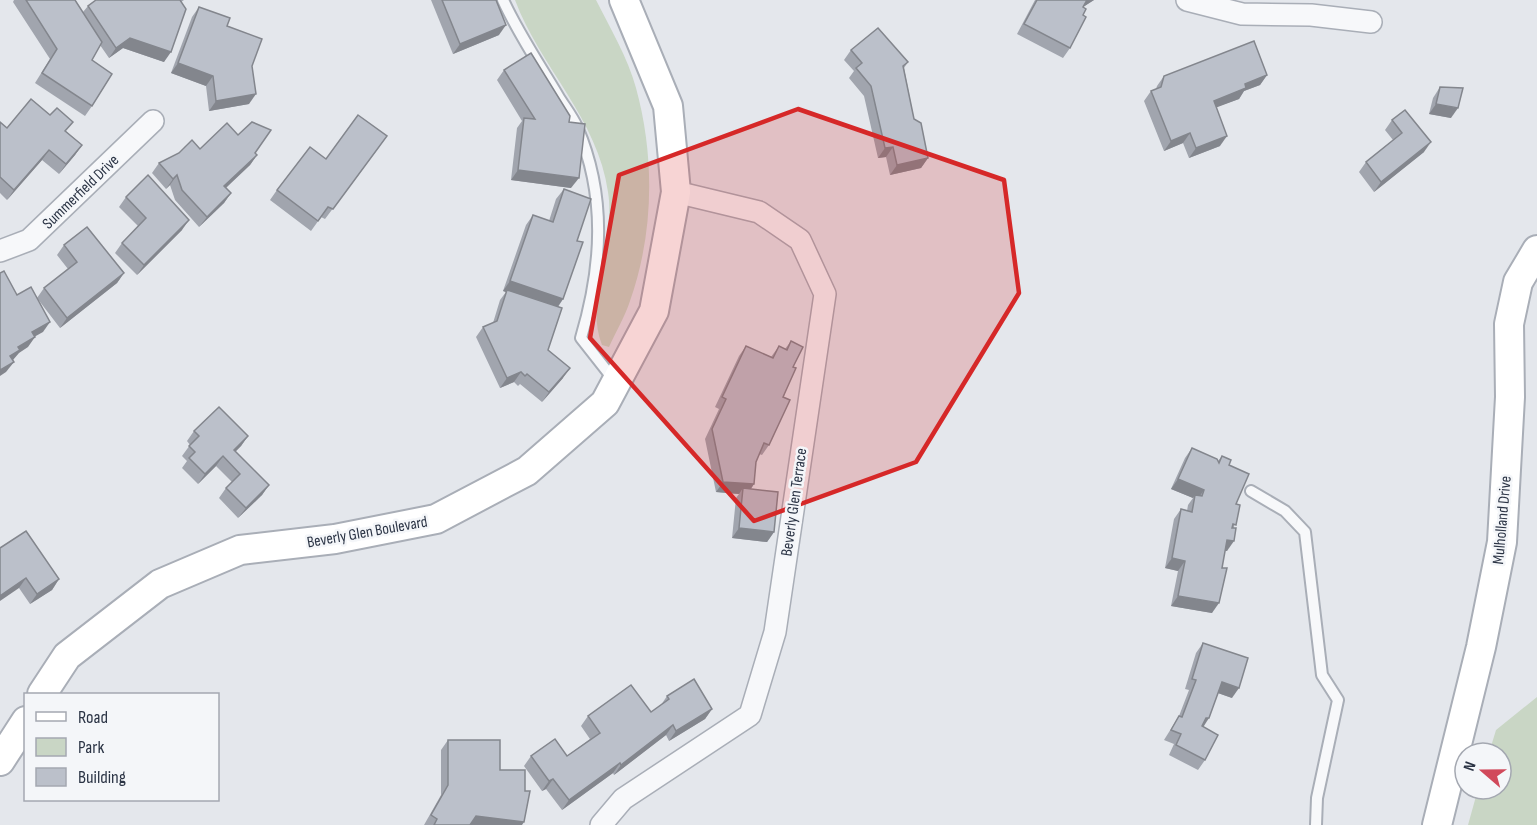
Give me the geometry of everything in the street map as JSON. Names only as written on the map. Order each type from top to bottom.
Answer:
[{"type":"main road","name":"Beverly Glen Boulevard","points":[[43,693],[67,656],[160,584],[240,550],[335,539],[436,519],[527,471],[605,403],[654,311],[676,192],[668,106],[648,51],[624,0]]},
{"type":"main road","name":"Mulholland Drive","points":[[1437,825],[1481,647],[1502,542],[1510,397],[1509,324],[1518,282],[1537,249]]},
{"type":"main road","points":[[0,760],[24,724]]},
{"type":"street","points":[[1187,0],[1242,14],[1311,15],[1371,22]]},
{"type":"street","name":"Summerfield Drive","points":[[0,251],[29,240],[153,121]]},
{"type":"street","name":"Beverly Glen Terrace","points":[[601,825],[623,799],[750,716],[775,632],[825,294],[800,240],[759,212],[676,192]]},
{"type":"lane","points":[[503,0],[576,126],[590,163],[600,214],[587,318],[580,338],[616,382]]},
{"type":"lane","points":[[1251,491],[1285,511],[1305,532],[1322,675],[1338,700],[1317,798],[1316,825]]},
{"type":"highlighted area","points":[[798,109],[1004,180],[1019,293],[916,462],[754,521],[590,338],[619,175]]},
{"type":"green space","points":[[515,0],[596,0],[624,54],[636,88],[649,168],[647,222],[638,275],[630,301],[609,347],[602,345],[597,328],[596,309],[609,211],[608,192],[602,166],[581,117],[539,48]]},
{"type":"green space","points":[[1537,697],[1537,825],[1468,825],[1475,801],[1513,801],[1513,741],[1493,741],[1496,730]]},
{"type":"building","points":[[26,0],[75,0],[102,42],[92,60],[112,74],[92,106],[42,73],[57,49]]},
{"type":"building","points":[[96,0],[180,0],[186,9],[171,52],[130,38],[116,48],[88,6]]},
{"type":"building","points":[[442,0],[496,0],[506,25],[460,44]]},
{"type":"building","points":[[1037,0],[1087,0],[1083,7],[1086,9],[1083,15],[1086,17],[1070,48],[1024,24]]},
{"type":"building","points":[[199,7],[230,18],[227,26],[262,39],[252,66],[256,94],[216,101],[213,76],[178,63]]},
{"type":"building","points":[[878,28],[908,62],[903,66],[914,119],[921,123],[928,158],[897,165],[893,147],[885,148],[871,86],[856,68],[862,63],[851,50]]},
{"type":"building","points":[[1254,41],[1267,75],[1245,84],[1246,88],[1214,101],[1227,136],[1196,148],[1190,133],[1171,141],[1151,91],[1161,87],[1164,76]]},
{"type":"building","points":[[531,53],[570,116],[569,122],[585,124],[579,178],[518,170],[524,118],[535,119],[504,70]]},
{"type":"building","points":[[1440,87],[1463,88],[1458,108],[1436,104]]},
{"type":"building","points":[[31,99],[50,115],[57,108],[73,122],[65,131],[82,145],[66,164],[49,150],[14,190],[0,177],[0,122],[7,128]]},
{"type":"building","points":[[1405,110],[1431,142],[1381,182],[1366,162],[1402,133],[1392,120]]},
{"type":"building","points":[[358,115],[387,136],[333,209],[328,207],[318,221],[277,190],[310,147],[326,159]]},
{"type":"building","points":[[252,122],[271,130],[255,153],[257,155],[224,186],[231,193],[207,217],[182,190],[177,175],[173,179],[159,163],[179,153],[192,140],[200,149],[227,123],[238,135]]},
{"type":"building","points":[[148,175],[189,220],[144,265],[122,243],[146,218],[126,197]]},
{"type":"building","points":[[564,189],[591,199],[577,241],[583,242],[563,299],[510,281],[533,215],[553,222]]},
{"type":"building","points":[[87,227],[124,273],[67,318],[44,288],[77,262],[64,245]]},
{"type":"building","points":[[4,271],[17,295],[31,287],[50,322],[32,332],[35,337],[18,347],[20,350],[10,356],[14,362],[0,370],[0,273]]},
{"type":"building","points":[[507,290],[562,308],[548,350],[570,368],[549,392],[527,374],[525,376],[521,372],[507,378],[483,327],[497,321]]},
{"type":"building","points":[[791,341],[803,347],[793,367],[796,368],[783,397],[790,400],[769,445],[764,443],[756,462],[754,484],[723,482],[712,429],[726,399],[722,397],[746,346],[773,358],[779,346],[787,350]]},
{"type":"building","points":[[219,407],[248,436],[234,450],[269,485],[246,508],[226,488],[240,474],[223,456],[205,474],[189,458],[195,452],[189,446],[199,436],[194,431]]},
{"type":"building","points":[[1192,448],[1217,459],[1219,463],[1222,456],[1231,460],[1229,465],[1249,474],[1236,504],[1240,505],[1236,525],[1233,524],[1232,528],[1236,528],[1234,541],[1227,540],[1222,568],[1227,568],[1219,603],[1178,596],[1185,561],[1172,558],[1181,509],[1192,512],[1195,495],[1202,496],[1204,490],[1178,479]]},
{"type":"building","points":[[743,488],[778,492],[774,532],[739,528]]},
{"type":"building","points":[[26,531],[59,579],[37,594],[26,578],[0,596],[0,548]]},
{"type":"building","points":[[1203,643],[1248,658],[1239,688],[1222,682],[1209,718],[1206,718],[1202,726],[1218,735],[1205,760],[1176,745],[1181,734],[1171,730],[1179,716],[1182,717],[1196,680],[1192,679]]},
{"type":"building","points":[[694,679],[712,709],[676,731],[673,725],[621,765],[620,763],[569,800],[553,779],[549,781],[531,756],[555,739],[567,756],[600,733],[588,716],[631,685],[651,712],[669,699],[667,696]]},
{"type":"building","points":[[448,740],[500,740],[500,770],[525,770],[525,791],[530,791],[524,822],[476,816],[470,825],[434,825],[437,819],[431,815],[448,785]]}]
